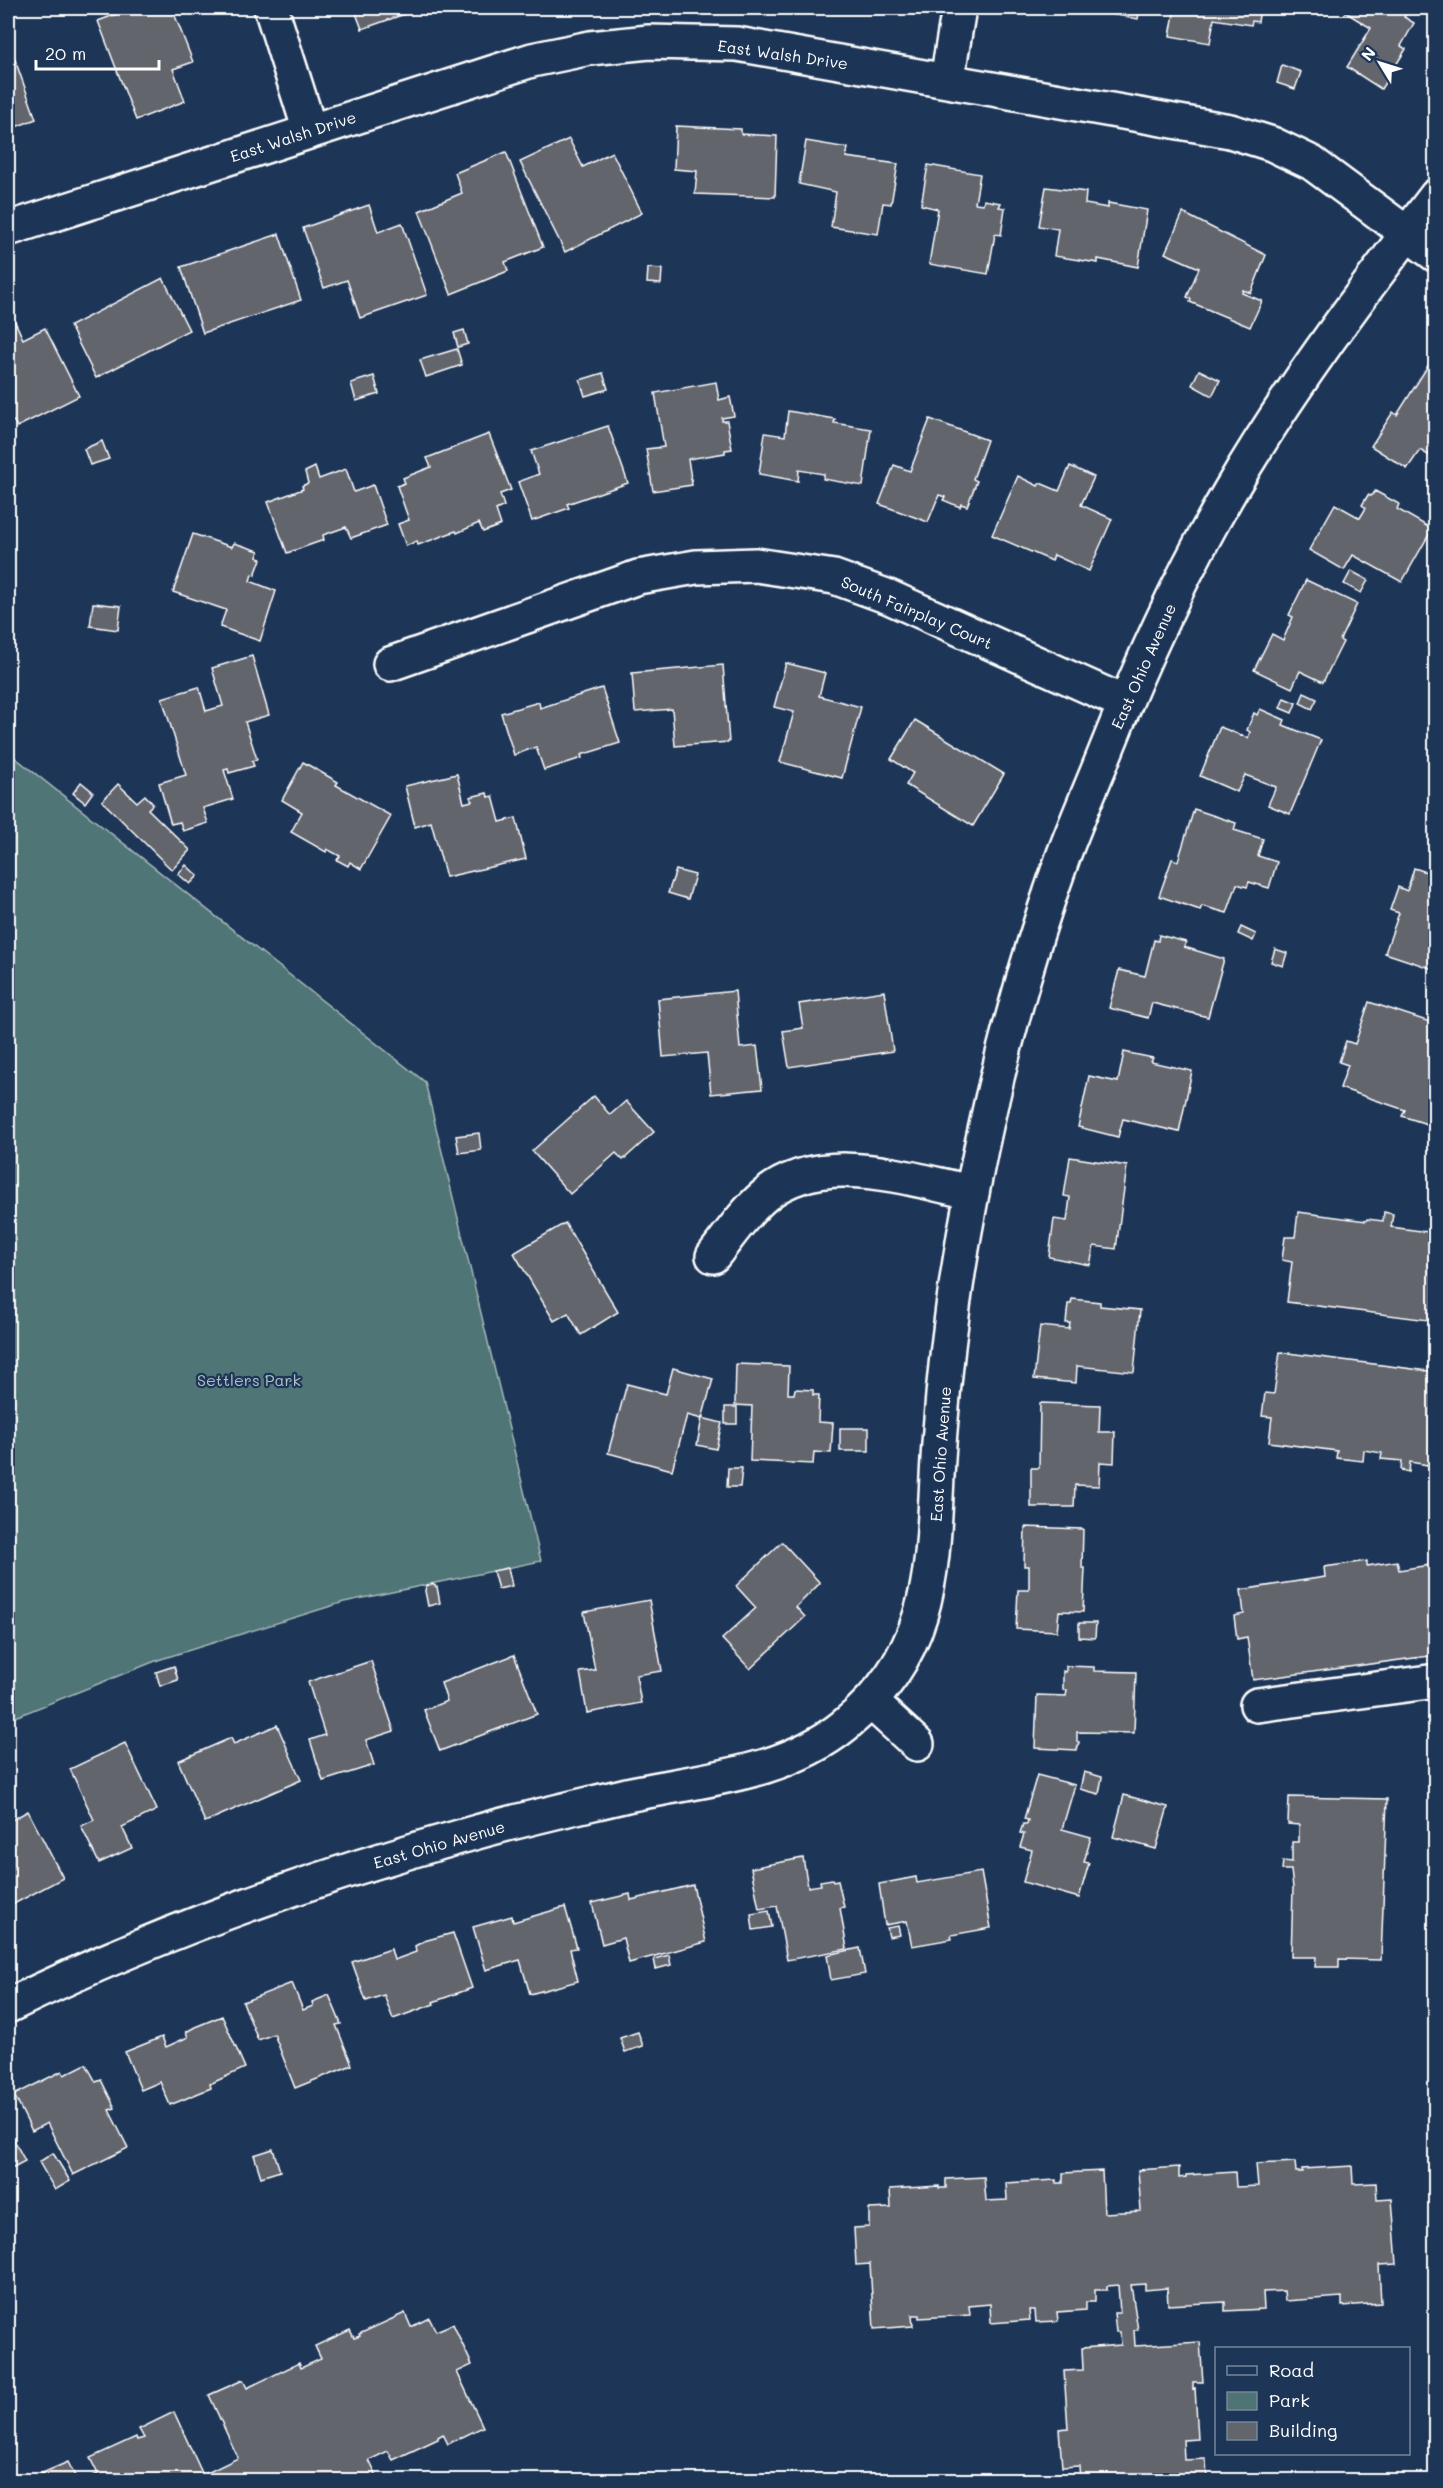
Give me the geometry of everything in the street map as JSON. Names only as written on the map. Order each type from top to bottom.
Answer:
[{"type":"street","points":[[271,8],[310,130]]},
{"type":"street","points":[[947,80],[959,8]]},
{"type":"street","name":"East Walsh Drive","points":[[8,230],[310,130],[532,60],[590,48],[649,42],[737,44],[1230,131],[1272,144],[1312,163],[1436,255]]},
{"type":"street","name":"East Ohio Avenue","points":[[8,2006],[49,1986],[190,1927],[333,1875],[479,1832],[627,1795],[763,1768],[797,1755],[840,1730],[871,1702],[900,1662],[921,1617],[932,1570],[939,1431],[952,1315],[972,1192],[996,1078],[1028,965],[1064,854],[1125,703],[1188,568],[1228,493],[1274,418],[1436,196]]},
{"type":"street","name":"South Fairplay Court","points":[[390,664],[638,577],[696,567],[756,565],[834,577],[889,597],[1125,703]]},
{"type":"street","points":[[713,1256],[741,1220],[764,1196],[799,1176],[835,1169],[863,1171],[972,1192]]},
{"type":"street","points":[[1257,1705],[1436,1681]]},
{"type":"street","points":[[871,1702],[917,1744]]},
{"type":"green space","name":"Settlers Park","points":[[8,752],[425,1082],[541,1561],[344,1602],[158,1660],[8,1720]]},
{"type":"building","points":[[133,8],[172,8],[193,62],[173,69],[185,101],[136,120],[98,21]]},
{"type":"building","points":[[354,8],[422,8],[362,29]]},
{"type":"building","points":[[1091,8],[1140,8],[1138,19],[1099,12],[1100,10]]},
{"type":"building","points":[[1175,8],[1260,8],[1258,22],[1252,21],[1251,25],[1214,19],[1210,43],[1170,36]]},
{"type":"building","points":[[1348,8],[1410,8],[1404,17],[1414,23],[1401,46],[1406,49],[1381,89],[1347,67],[1371,28],[1345,12]]},
{"type":"building","points":[[8,40],[36,119],[8,130]]},
{"type":"building","points":[[1282,65],[1301,72],[1295,89],[1277,83]]},
{"type":"building","points":[[676,126],[741,129],[741,134],[777,136],[775,197],[695,194],[697,171],[674,169]]},
{"type":"building","points":[[569,139],[583,167],[612,152],[642,213],[565,252],[520,162]]},
{"type":"building","points":[[806,141],[848,148],[846,157],[898,164],[891,204],[883,203],[878,234],[831,227],[836,192],[799,184]]},
{"type":"building","points":[[506,152],[543,247],[505,262],[508,271],[451,294],[419,211],[462,193],[455,173]]},
{"type":"building","points":[[928,165],[980,174],[975,203],[983,204],[984,200],[1001,203],[999,207],[1005,208],[1001,235],[995,234],[988,274],[929,264],[938,209],[921,205]]},
{"type":"building","points":[[1046,187],[1086,192],[1085,204],[1108,208],[1108,203],[1147,210],[1138,267],[1098,259],[1098,263],[1054,256],[1058,229],[1039,226]]},
{"type":"building","points":[[369,205],[378,232],[402,223],[427,295],[360,318],[347,280],[324,288],[303,228]]},
{"type":"building","points":[[1183,213],[1266,255],[1251,293],[1243,290],[1242,293],[1262,301],[1250,327],[1190,302],[1191,299],[1187,297],[1199,268],[1165,253]]},
{"type":"building","points":[[279,234],[301,300],[203,333],[181,267]]},
{"type":"building","points":[[648,268],[662,269],[661,284],[647,283]]},
{"type":"building","points":[[163,278],[189,330],[96,378],[70,326]]},
{"type":"building","points":[[11,313],[23,339],[45,328],[79,396],[17,427],[14,421],[8,425],[8,315]]},
{"type":"building","points":[[464,330],[468,344],[458,347],[454,333]]},
{"type":"building","points":[[457,349],[462,365],[426,377],[420,360]]},
{"type":"building","points":[[1431,361],[1436,364],[1436,460],[1420,450],[1407,469],[1371,446],[1393,412],[1397,415]]},
{"type":"building","points":[[1199,370],[1220,380],[1212,396],[1192,385]]},
{"type":"building","points":[[603,373],[608,389],[585,396],[580,380]]},
{"type":"building","points":[[374,376],[379,394],[356,401],[351,383]]},
{"type":"building","points":[[716,382],[719,400],[730,397],[734,416],[722,418],[722,421],[727,421],[732,449],[725,450],[725,453],[688,459],[692,485],[653,491],[646,449],[664,447],[655,393]]},
{"type":"building","points":[[788,411],[835,419],[834,423],[871,429],[863,486],[823,479],[824,474],[799,470],[798,481],[759,474],[765,433],[785,436]]},
{"type":"building","points":[[930,419],[987,440],[973,479],[977,481],[967,506],[961,504],[960,507],[943,500],[945,497],[939,495],[928,522],[879,504],[894,465],[910,471]]},
{"type":"building","points":[[608,426],[628,483],[567,504],[569,508],[532,521],[518,482],[539,474],[531,451]]},
{"type":"building","points":[[489,434],[511,490],[500,494],[504,506],[496,510],[501,525],[483,532],[479,523],[457,533],[456,531],[418,545],[417,541],[406,546],[398,524],[409,520],[397,486],[405,483],[403,478],[431,467],[427,458]]},
{"type":"building","points":[[102,441],[109,459],[90,465],[84,449]]},
{"type":"building","points":[[1070,466],[1094,477],[1081,505],[1112,519],[1089,571],[1054,555],[1052,561],[992,535],[1018,476],[1038,486],[1040,483],[1059,491]]},
{"type":"building","points":[[315,467],[319,479],[346,469],[354,492],[373,485],[387,525],[351,538],[346,527],[323,535],[324,540],[287,553],[268,502],[303,489],[302,486],[308,483],[305,472]]},
{"type":"building","points":[[1375,491],[1399,504],[1397,509],[1432,529],[1402,582],[1353,555],[1344,570],[1309,550],[1335,504],[1360,518],[1366,508],[1362,505],[1368,495],[1371,496]]},
{"type":"building","points":[[193,534],[232,547],[234,543],[259,551],[257,557],[261,559],[250,581],[276,591],[260,641],[220,627],[226,610],[173,592]]},
{"type":"building","points":[[1351,571],[1368,580],[1361,593],[1344,584]]},
{"type":"building","points":[[1306,580],[1357,604],[1340,640],[1343,642],[1323,682],[1300,671],[1292,688],[1254,670],[1272,634],[1283,640],[1293,617],[1289,615]]},
{"type":"building","points":[[93,603],[121,606],[118,630],[90,626]]},
{"type":"building","points":[[252,656],[269,715],[245,722],[257,759],[252,761],[254,766],[229,773],[228,769],[224,770],[233,799],[203,808],[208,823],[183,831],[180,822],[171,824],[159,783],[186,775],[162,698],[199,687],[206,711],[223,706],[212,668]]},
{"type":"building","points":[[786,663],[825,673],[819,696],[861,707],[842,778],[780,762],[794,712],[774,707]]},
{"type":"building","points":[[723,665],[729,742],[675,746],[672,709],[635,712],[632,673]]},
{"type":"building","points":[[602,688],[620,743],[544,770],[536,747],[514,755],[501,713],[539,702],[540,708]]},
{"type":"building","points":[[1304,693],[1317,699],[1312,709],[1300,703]]},
{"type":"building","points":[[1284,698],[1296,703],[1292,713],[1280,708]]},
{"type":"building","points":[[1260,709],[1285,720],[1283,725],[1321,740],[1290,814],[1268,805],[1276,787],[1245,775],[1237,792],[1200,776],[1220,727],[1248,738],[1250,732],[1247,730],[1254,713],[1257,715]]},
{"type":"building","points":[[915,720],[1004,774],[973,826],[906,785],[913,773],[891,759]]},
{"type":"building","points":[[303,762],[338,782],[336,785],[391,816],[361,869],[350,862],[348,866],[337,860],[340,856],[327,849],[326,852],[291,832],[302,812],[282,800]]},
{"type":"building","points":[[457,774],[464,803],[472,801],[470,797],[487,793],[488,797],[493,796],[500,822],[516,818],[526,859],[446,877],[431,822],[415,827],[405,786]]},
{"type":"building","points":[[81,782],[93,792],[85,803],[73,793]]},
{"type":"building","points":[[118,784],[137,802],[145,795],[153,804],[148,809],[190,850],[172,870],[102,801]]},
{"type":"building","points":[[1194,809],[1236,823],[1234,830],[1263,839],[1258,856],[1277,862],[1269,888],[1249,882],[1247,887],[1237,884],[1227,913],[1202,906],[1200,910],[1159,896],[1172,859],[1178,861]]},
{"type":"building","points":[[186,865],[198,876],[190,884],[178,874]]},
{"type":"building","points":[[1414,868],[1436,875],[1436,970],[1385,953],[1399,913],[1390,910],[1398,887],[1407,891]]},
{"type":"building","points":[[676,870],[695,875],[688,899],[668,893]]},
{"type":"building","points":[[1241,927],[1256,934],[1253,941],[1238,934]]},
{"type":"building","points":[[1159,935],[1186,942],[1184,947],[1224,959],[1208,1017],[1152,1003],[1148,1018],[1109,1008],[1119,970],[1145,976],[1154,940],[1158,941]]},
{"type":"building","points":[[1275,949],[1287,953],[1283,966],[1271,962]]},
{"type":"building","points":[[735,991],[740,1048],[757,1046],[762,1089],[711,1094],[707,1053],[663,1057],[658,999]]},
{"type":"building","points":[[884,991],[893,1051],[789,1067],[783,1031],[803,1028],[799,1004]]},
{"type":"building","points":[[1369,1002],[1436,1024],[1436,1116],[1433,1116],[1430,1125],[1402,1116],[1405,1110],[1340,1088],[1348,1065],[1339,1062],[1346,1041],[1355,1044]]},
{"type":"building","points":[[1124,1052],[1153,1058],[1151,1062],[1192,1071],[1179,1132],[1123,1119],[1118,1137],[1078,1127],[1089,1076],[1118,1082]]},
{"type":"building","points":[[594,1096],[610,1115],[626,1101],[654,1132],[623,1160],[616,1153],[570,1194],[532,1151]]},
{"type":"building","points":[[479,1133],[481,1150],[459,1153],[456,1136]]},
{"type":"building","points":[[1070,1157],[1127,1166],[1116,1249],[1094,1246],[1090,1265],[1049,1257],[1054,1219],[1067,1221],[1070,1197],[1064,1196]]},
{"type":"building","points":[[1298,1212],[1383,1221],[1384,1212],[1393,1214],[1391,1227],[1428,1232],[1429,1221],[1436,1222],[1436,1321],[1287,1302],[1292,1262],[1282,1260],[1285,1237],[1295,1237]]},
{"type":"building","points":[[565,1223],[618,1312],[581,1335],[568,1313],[554,1321],[514,1253]]},
{"type":"building","points":[[1072,1299],[1100,1302],[1100,1306],[1140,1310],[1134,1372],[1077,1366],[1076,1383],[1034,1379],[1040,1326],[1069,1329],[1070,1323],[1066,1323],[1068,1304],[1071,1304]]},
{"type":"building","points":[[1280,1352],[1436,1372],[1436,1463],[1428,1462],[1428,1465],[1410,1462],[1409,1472],[1401,1470],[1402,1461],[1381,1459],[1382,1453],[1364,1450],[1363,1461],[1336,1458],[1337,1451],[1269,1442],[1272,1417],[1262,1416],[1265,1393],[1274,1394]]},
{"type":"building","points":[[736,1364],[789,1366],[788,1394],[794,1394],[795,1389],[813,1390],[813,1395],[819,1395],[818,1422],[833,1423],[831,1453],[814,1452],[813,1464],[750,1461],[752,1406],[735,1405]]},
{"type":"building","points":[[673,1368],[713,1379],[702,1419],[687,1415],[672,1470],[608,1453],[627,1384],[666,1394]]},
{"type":"building","points":[[1040,1403],[1100,1405],[1099,1432],[1115,1432],[1114,1463],[1100,1462],[1099,1486],[1075,1485],[1074,1507],[1031,1507],[1031,1468],[1039,1468]]},
{"type":"building","points":[[725,1407],[737,1407],[737,1424],[725,1424]]},
{"type":"building","points":[[702,1418],[722,1423],[716,1449],[697,1445]]},
{"type":"building","points":[[840,1428],[869,1428],[869,1451],[840,1451]]},
{"type":"building","points":[[728,1468],[742,1468],[740,1487],[727,1487]]},
{"type":"building","points":[[1025,1527],[1083,1529],[1082,1568],[1085,1568],[1083,1612],[1059,1611],[1057,1631],[1016,1629],[1018,1590],[1029,1590],[1029,1566],[1024,1566]]},
{"type":"building","points":[[782,1542],[820,1583],[796,1607],[805,1617],[750,1669],[722,1639],[756,1608],[736,1586]]},
{"type":"building","points":[[1367,1561],[1367,1566],[1397,1561],[1399,1570],[1436,1564],[1436,1655],[1253,1680],[1247,1637],[1237,1639],[1234,1616],[1244,1614],[1241,1590],[1325,1577],[1324,1567]]},
{"type":"building","points":[[508,1568],[512,1586],[498,1589],[493,1571]]},
{"type":"building","points":[[432,1584],[437,1587],[440,1603],[428,1606],[425,1591],[426,1586]]},
{"type":"building","points":[[649,1600],[662,1671],[636,1675],[641,1703],[587,1713],[580,1672],[595,1670],[584,1612]]},
{"type":"building","points":[[1079,1623],[1096,1623],[1095,1638],[1079,1637]]},
{"type":"building","points":[[514,1655],[537,1714],[440,1751],[424,1710],[447,1701],[441,1683]]},
{"type":"building","points":[[371,1661],[394,1731],[366,1740],[374,1765],[323,1781],[310,1740],[325,1735],[308,1682]]},
{"type":"building","points":[[174,1666],[178,1680],[160,1686],[156,1672]]},
{"type":"building","points":[[1066,1666],[1094,1667],[1094,1671],[1136,1672],[1134,1733],[1077,1732],[1077,1742],[1079,1742],[1077,1750],[1035,1748],[1037,1695],[1066,1696],[1067,1690],[1063,1690],[1063,1671],[1066,1672]]},
{"type":"building","points":[[277,1725],[301,1780],[205,1822],[178,1761],[231,1738],[234,1744]]},
{"type":"building","points":[[125,1743],[157,1810],[122,1827],[132,1848],[99,1863],[81,1826],[94,1820],[70,1769]]},
{"type":"building","points":[[1084,1772],[1102,1777],[1099,1794],[1080,1789]]},
{"type":"building","points":[[1037,1775],[1075,1785],[1062,1829],[1091,1837],[1084,1862],[1089,1863],[1079,1898],[1023,1882],[1032,1850],[1020,1847],[1024,1834],[1020,1833],[1023,1824],[1027,1824],[1028,1820],[1024,1819]]},
{"type":"building","points":[[1124,1795],[1168,1807],[1156,1849],[1113,1837]]},
{"type":"building","points":[[1289,1797],[1387,1799],[1381,1960],[1339,1959],[1339,1967],[1315,1967],[1316,1957],[1291,1957],[1293,1888],[1291,1870],[1282,1870],[1283,1861],[1292,1862],[1292,1842],[1299,1842],[1299,1825],[1288,1824]]},
{"type":"building","points":[[28,1811],[63,1878],[8,1907],[8,1822]]},
{"type":"building","points":[[803,1858],[808,1887],[821,1885],[820,1881],[832,1879],[833,1882],[838,1881],[844,1907],[840,1908],[847,1949],[787,1960],[777,1906],[759,1909],[751,1868]]},
{"type":"building","points":[[981,1872],[991,1928],[951,1935],[952,1939],[912,1946],[907,1921],[885,1925],[879,1884],[916,1877],[917,1883]]},
{"type":"building","points":[[693,1885],[706,1942],[629,1963],[623,1938],[602,1944],[592,1903],[630,1894],[631,1900]]},
{"type":"building","points":[[1434,1893],[1436,1893],[1436,1962],[1432,1962]]},
{"type":"building","points":[[565,1907],[577,1948],[570,1949],[578,1981],[530,1994],[520,1960],[486,1970],[473,1927],[512,1916],[513,1922]]},
{"type":"building","points":[[769,1911],[772,1927],[753,1930],[751,1914]]},
{"type":"building","points":[[898,1926],[900,1935],[889,1937],[887,1928]]},
{"type":"building","points":[[453,1933],[472,1988],[393,2019],[384,1995],[366,2001],[352,1962],[391,1949],[394,1960],[416,1952],[415,1946],[424,1941]]},
{"type":"building","points":[[860,1948],[865,1974],[831,1980],[827,1955]]},
{"type":"building","points":[[669,1955],[671,1965],[656,1969],[654,1959]]},
{"type":"building","points":[[292,1983],[303,2010],[313,2006],[312,2002],[329,1995],[341,2024],[336,2025],[352,2065],[295,2088],[274,2034],[258,2040],[243,2002]]},
{"type":"building","points":[[222,2016],[245,2068],[210,2084],[211,2088],[170,2105],[160,2082],[141,2090],[125,2052],[162,2037],[166,2047],[188,2037],[186,2032],[195,2027]]},
{"type":"building","points":[[638,2032],[643,2046],[625,2052],[620,2038]]},
{"type":"building","points":[[86,2064],[96,2082],[101,2080],[115,2108],[109,2110],[128,2148],[73,2175],[47,2123],[32,2131],[14,2095],[62,2071],[64,2075]]},
{"type":"building","points":[[8,2129],[25,2161],[8,2170]]},
{"type":"building","points":[[273,2149],[280,2171],[261,2177],[254,2155]]},
{"type":"building","points":[[53,2153],[70,2181],[55,2190],[39,2162]]},
{"type":"building","points":[[1295,2162],[1296,2172],[1302,2172],[1302,2169],[1352,2166],[1353,2184],[1376,2183],[1377,2200],[1392,2199],[1397,2264],[1379,2265],[1381,2303],[1342,2306],[1342,2297],[1285,2301],[1284,2291],[1263,2292],[1264,2309],[1225,2311],[1225,2302],[1168,2305],[1167,2288],[1145,2290],[1145,2284],[1131,2285],[1138,2330],[1134,2330],[1135,2346],[1200,2342],[1203,2382],[1193,2382],[1198,2439],[1183,2440],[1184,2460],[1206,2459],[1207,2480],[1080,2480],[1079,2466],[1062,2467],[1059,2429],[1068,2428],[1064,2371],[1083,2370],[1082,2348],[1121,2345],[1120,2332],[1116,2332],[1114,2313],[1120,2313],[1118,2285],[1107,2286],[1107,2290],[1095,2290],[1095,2302],[1086,2302],[1086,2310],[1057,2312],[1058,2321],[1036,2322],[1035,2310],[1029,2310],[1030,2320],[991,2323],[990,2304],[969,2306],[970,2315],[919,2318],[919,2315],[912,2315],[913,2326],[874,2329],[870,2264],[856,2265],[854,2228],[869,2227],[869,2209],[891,2208],[890,2189],[939,2186],[939,2188],[946,2188],[946,2179],[984,2177],[986,2201],[1007,2200],[1006,2183],[1056,2180],[1056,2183],[1063,2183],[1063,2173],[1102,2171],[1104,2213],[1141,2211],[1138,2170],[1179,2167],[1179,2178],[1186,2177],[1186,2175],[1235,2172],[1236,2187],[1258,2186],[1256,2164]]},
{"type":"building","points":[[405,2313],[411,2327],[429,2318],[436,2331],[453,2324],[472,2365],[457,2372],[483,2427],[448,2444],[443,2434],[438,2439],[393,2460],[388,2451],[369,2460],[377,2477],[369,2480],[83,2480],[98,2474],[90,2458],[136,2437],[137,2440],[144,2438],[139,2429],[174,2412],[203,2475],[238,2458],[209,2395],[243,2380],[247,2388],[299,2363],[301,2368],[321,2359],[315,2346],[350,2330],[354,2338],[360,2336],[359,2334]]},
{"type":"building","points":[[68,2462],[77,2480],[35,2480],[33,2477]]}]
